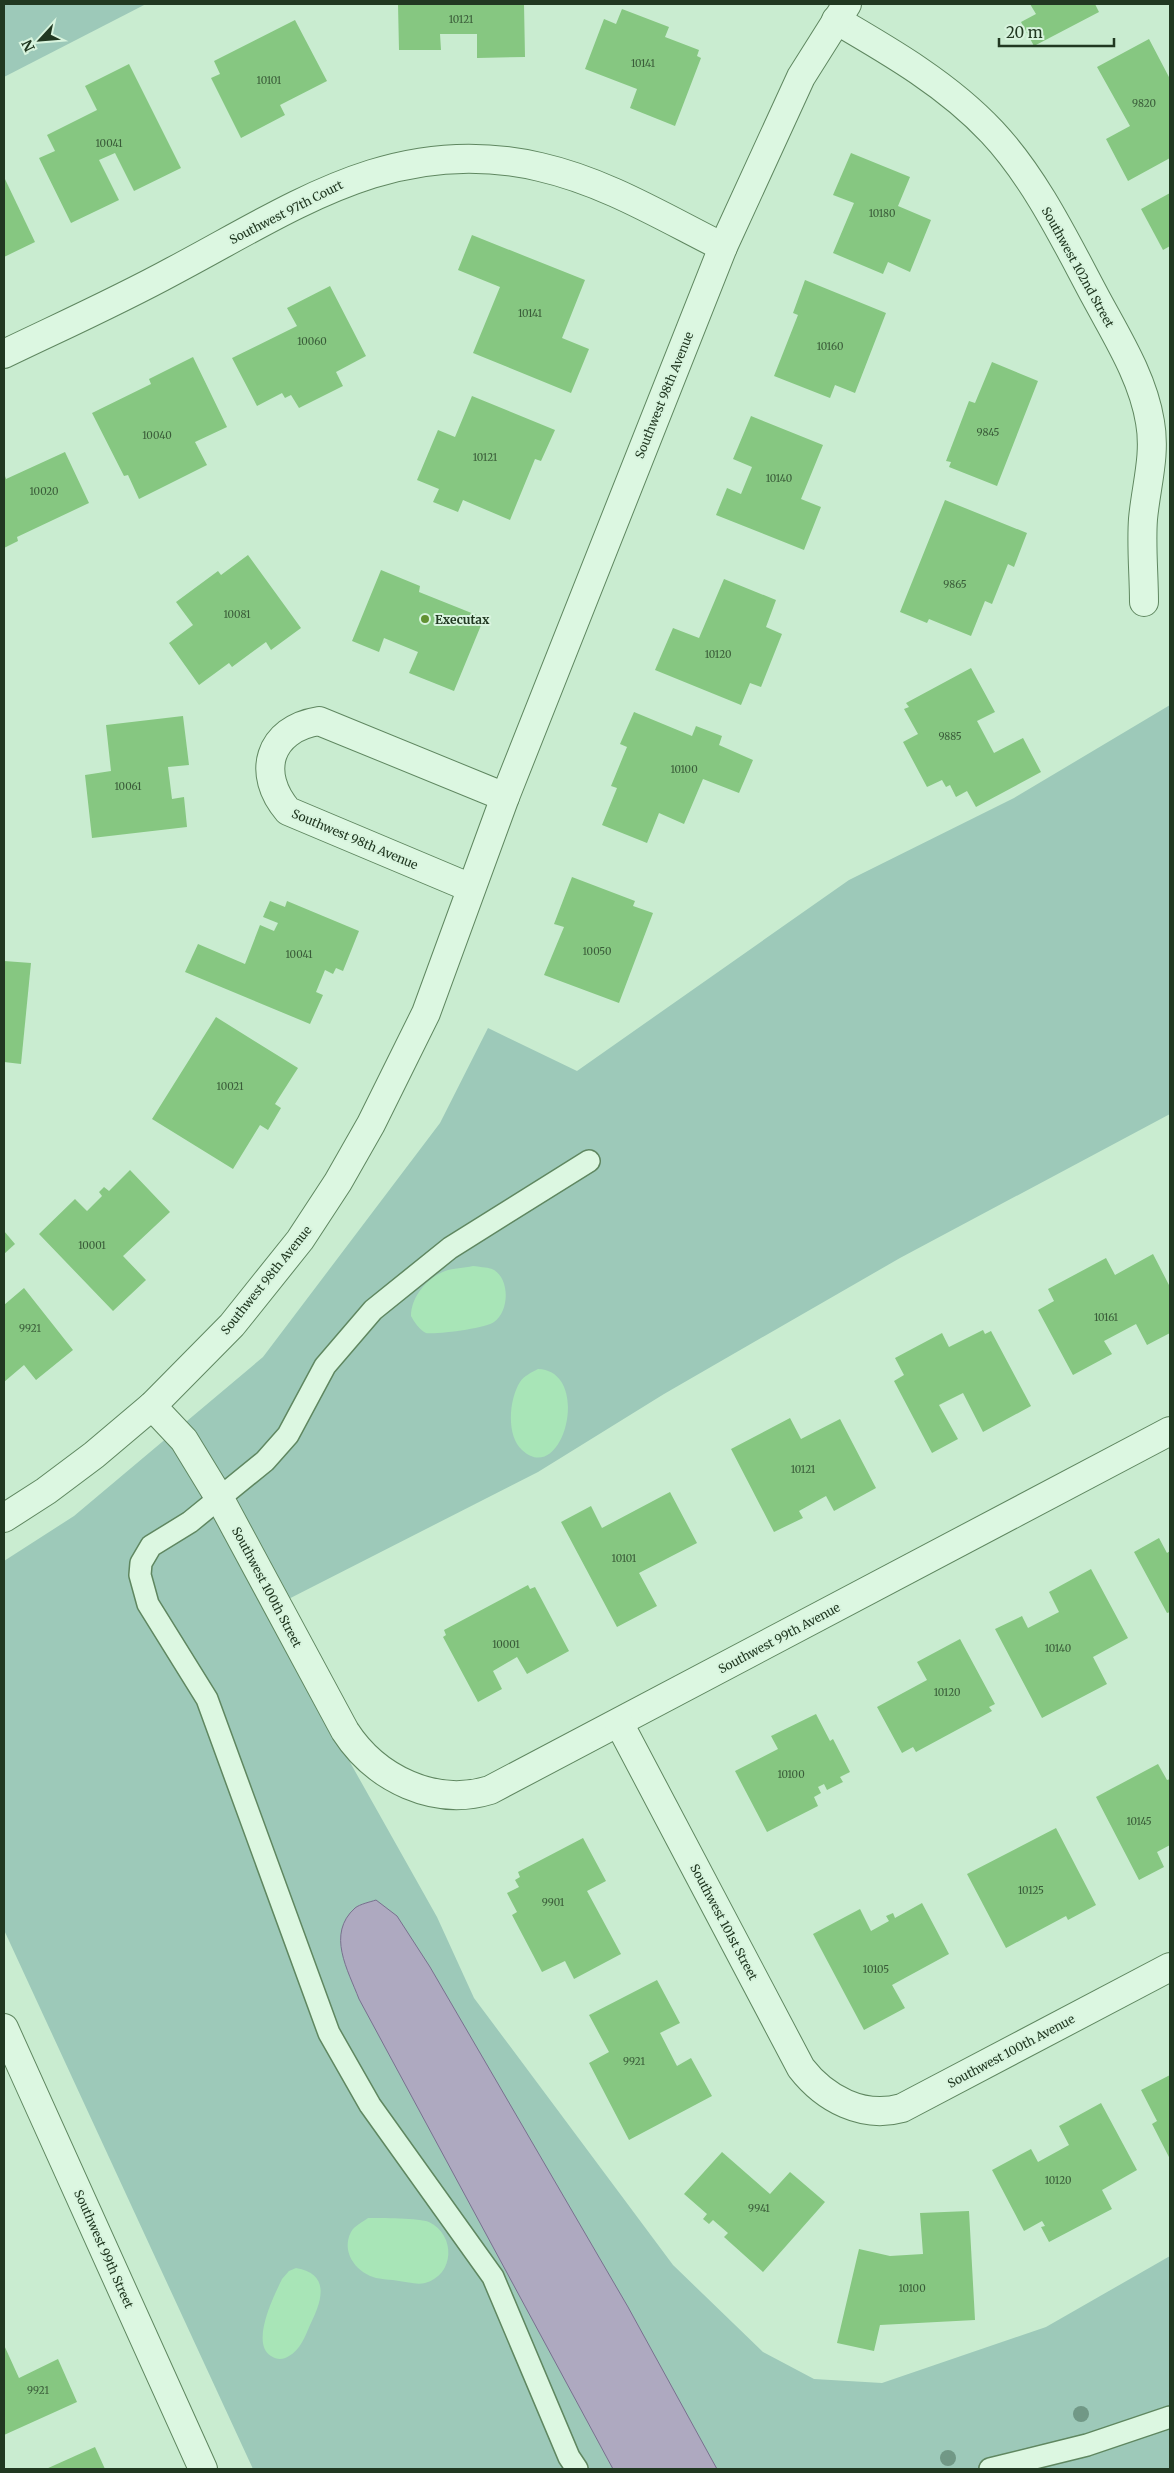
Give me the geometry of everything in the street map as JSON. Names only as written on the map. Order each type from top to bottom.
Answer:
[{"type":"street","name":"Southwest 98th Avenue","points":[[4,1518],[46,1491],[152,1406],[232,1325],[300,1240],[338,1182],[371,1124],[426,1013],[505,797],[723,247],[801,77],[842,12]]},
{"type":"street","name":"Southwest 102nd Street","points":[[842,12],[958,100],[993,133],[1012,157],[1053,219],[1114,331],[1141,386],[1151,424],[1152,458],[1143,520],[1144,602]]},
{"type":"street","name":"Southwest 97th Court","points":[[4,354],[150,283],[320,193],[373,173],[426,160],[464,158],[498,161],[559,171],[616,192],[723,247]]},
{"type":"street","name":"Southwest 98th Avenue","points":[[471,888],[288,811],[274,791],[270,762],[273,752],[282,738],[293,729],[318,721],[505,797]]},
{"type":"street","name":"Southwest 100th Street","points":[[152,1406],[184,1440],[220,1499],[346,1731],[356,1746],[382,1769]]},
{"type":"street","name":"Southwest 99th Avenue","points":[[382,1769],[404,1783],[425,1792],[460,1796],[476,1795],[490,1790],[1170,1431]]},
{"type":"street","name":"Southwest 101st Street","points":[[619,1723],[801,2068],[820,2088],[848,2105]]},
{"type":"street","name":"Southwest 100th Avenue","points":[[848,2105],[873,2112],[902,2108],[1170,1967]]},
{"type":"street","name":"Southwest 99th Street","points":[[4,2028],[203,2469]]},
{"type":"lane","points":[[576,2469],[569,2457],[492,2276],[370,2104],[329,2033],[207,1699],[148,1604],[140,1575],[145,1553],[151,1546],[190,1522],[265,1461],[288,1434],[325,1366],[373,1310],[450,1248],[589,1161]]},
{"type":"lane","points":[[990,2469],[1087,2445],[1170,2417]]},
{"type":"shaded area","points":[[4,4],[146,4],[4,77]]},
{"type":"shaded area","points":[[1170,705],[1170,1114],[900,1258],[664,1394],[538,1472],[265,1611],[437,1917],[474,1998],[673,2265],[763,2352],[814,2379],[882,2383],[1046,2327],[1170,2256],[1170,2469],[253,2469],[4,1930],[4,1561],[74,1516],[263,1357],[440,1123],[488,1028],[577,1071],[849,880],[1014,798]]},
{"type":"shaded area","points":[[376,1900],[397,1916],[430,1967],[628,2307],[717,2469],[613,2469],[359,1999],[342,1952],[342,1929],[346,1918],[355,1908]]},
{"type":"sand","points":[[473,1266],[492,1269],[502,1279],[506,1294],[503,1310],[499,1317],[494,1322],[472,1329],[439,1333],[424,1332],[417,1326],[411,1316],[414,1302],[421,1289],[438,1274],[451,1269]]},
{"type":"sand","points":[[538,1369],[555,1375],[564,1388],[568,1406],[566,1424],[560,1442],[550,1454],[537,1458],[522,1450],[517,1444],[511,1427],[511,1417],[516,1389],[526,1376]]},
{"type":"sand","points":[[368,2218],[400,2218],[424,2221],[438,2228],[448,2245],[447,2264],[442,2272],[435,2279],[419,2284],[376,2278],[366,2274],[355,2265],[349,2253],[348,2239],[354,2228]]},
{"type":"sand","points":[[296,2268],[307,2271],[315,2276],[321,2290],[320,2299],[318,2308],[299,2347],[287,2357],[278,2359],[271,2356],[265,2350],[263,2330],[269,2307],[282,2279],[289,2271]]},
{"type":"building","points":[[398,4],[524,4],[525,57],[477,58],[477,34],[440,34],[441,50],[399,50]]},
{"type":"building","points":[[1030,4],[1095,4],[1099,12],[1034,46],[1021,22],[1036,14]]},
{"type":"building","points":[[622,9],[669,27],[665,37],[699,50],[697,56],[701,58],[675,126],[630,108],[637,89],[585,69],[604,19],[616,24]]},
{"type":"building","points":[[295,20],[327,81],[280,105],[285,115],[241,138],[211,78],[220,74],[214,61]]},
{"type":"building","points":[[1149,39],[1170,79],[1170,158],[1128,181],[1106,139],[1130,126],[1097,67]]},
{"type":"building","points":[[129,64],[181,168],[134,191],[115,153],[99,160],[119,200],[71,223],[39,158],[55,151],[47,135],[97,110],[85,86]]},
{"type":"building","points":[[851,153],[910,177],[898,206],[931,220],[910,272],[888,262],[883,274],[833,253],[854,203],[833,195]]},
{"type":"building","points":[[4,177],[35,242],[4,257]]},
{"type":"building","points":[[1170,193],[1170,246],[1163,250],[1141,209]]},
{"type":"building","points":[[472,235],[585,280],[562,338],[589,349],[571,393],[473,353],[500,287],[458,270]]},
{"type":"building","points":[[805,280],[886,313],[855,393],[835,385],[830,398],[774,376],[798,315],[793,313]]},
{"type":"building","points":[[330,286],[366,356],[336,372],[343,386],[299,408],[291,395],[285,398],[282,393],[257,406],[232,358],[297,326],[287,308]]},
{"type":"building","points":[[193,357],[227,427],[195,442],[207,465],[139,499],[128,475],[124,476],[92,413],[151,384],[149,379]]},
{"type":"building","points":[[992,362],[1038,381],[997,486],[949,467],[951,462],[946,461],[969,401],[975,403]]},
{"type":"building","points":[[472,396],[555,430],[541,461],[535,459],[510,520],[463,500],[458,512],[433,502],[439,489],[417,480],[438,430],[455,437]]},
{"type":"building","points":[[751,416],[823,445],[801,499],[821,507],[804,550],[716,515],[727,488],[741,494],[752,467],[733,459]]},
{"type":"building","points":[[65,452],[89,503],[17,537],[18,541],[4,548],[4,473],[6,479]]},
{"type":"building","points":[[945,500],[1027,533],[1014,567],[1008,564],[992,604],[985,601],[971,636],[929,619],[927,623],[900,612]]},
{"type":"building","points":[[248,555],[301,628],[271,650],[266,642],[232,667],[229,663],[199,685],[169,643],[193,625],[176,602],[218,571],[221,575]]},
{"type":"building","points":[[381,570],[420,586],[419,592],[484,618],[454,691],[409,673],[418,652],[384,638],[379,652],[352,641]]},
{"type":"building","points":[[724,579],[776,600],[766,627],[782,634],[761,687],[750,683],[741,705],[655,670],[673,628],[699,638]]},
{"type":"building","points":[[971,668],[995,712],[977,721],[994,753],[1023,738],[1041,772],[976,807],[967,791],[956,797],[950,785],[946,787],[942,780],[927,787],[903,742],[918,734],[904,709],[909,707],[906,703]]},
{"type":"building","points":[[634,712],[692,736],[696,726],[722,736],[719,745],[753,760],[739,793],[703,779],[684,824],[659,813],[647,843],[602,825],[617,788],[611,786],[627,747],[620,744]]},
{"type":"building","points":[[183,716],[189,765],[168,767],[172,799],[184,797],[187,827],[92,838],[85,775],[111,771],[106,725]]},
{"type":"building","points":[[572,877],[635,901],[633,906],[653,913],[619,1003],[544,975],[564,927],[554,924]]},
{"type":"building","points":[[270,901],[285,907],[287,901],[359,931],[343,971],[336,968],[333,974],[325,970],[316,992],[323,995],[310,1024],[185,972],[198,944],[245,964],[260,925],[274,931],[278,923],[263,917]]},
{"type":"building","points":[[4,961],[31,963],[21,1064],[4,1062]]},
{"type":"building","points":[[216,1017],[298,1068],[275,1104],[281,1108],[268,1130],[260,1125],[233,1169],[152,1119]]},
{"type":"building","points":[[130,1170],[170,1212],[123,1256],[146,1280],[113,1311],[39,1234],[75,1199],[87,1211],[102,1196],[99,1192],[104,1187],[109,1191]]},
{"type":"building","points":[[4,1231],[15,1244],[4,1254]]},
{"type":"building","points":[[1153,1254],[1170,1287],[1170,1333],[1147,1345],[1136,1324],[1104,1341],[1112,1354],[1073,1375],[1038,1310],[1054,1301],[1048,1289],[1106,1258],[1115,1275]]},
{"type":"building","points":[[24,1288],[73,1350],[36,1380],[24,1365],[4,1382],[4,1305]]},
{"type":"building","points":[[983,1330],[985,1334],[991,1331],[1031,1406],[983,1432],[963,1393],[939,1405],[958,1439],[932,1453],[894,1381],[904,1375],[895,1358],[942,1333],[949,1347]]},
{"type":"building","points":[[790,1418],[801,1439],[840,1419],[876,1488],[834,1511],[826,1496],[799,1511],[803,1518],[774,1532],[731,1449]]},
{"type":"building","points":[[670,1492],[697,1543],[639,1573],[657,1606],[617,1627],[561,1522],[591,1506],[602,1528]]},
{"type":"building","points":[[1159,1538],[1167,1553],[1170,1551],[1170,1612],[1167,1613],[1134,1552]]},
{"type":"building","points":[[1091,1569],[1128,1638],[1093,1657],[1107,1684],[1042,1718],[995,1629],[1022,1616],[1028,1628],[1059,1612],[1049,1592]]},
{"type":"building","points":[[528,1585],[530,1589],[535,1587],[569,1651],[527,1674],[517,1657],[493,1671],[502,1689],[478,1702],[443,1637],[446,1635],[444,1630]]},
{"type":"building","points":[[960,1639],[995,1704],[989,1707],[992,1711],[916,1752],[913,1747],[902,1753],[877,1707],[927,1680],[917,1662]]},
{"type":"building","points":[[816,1714],[830,1741],[833,1739],[850,1772],[840,1777],[843,1782],[827,1790],[824,1784],[818,1787],[821,1793],[814,1797],[818,1806],[767,1832],[735,1771],[778,1749],[771,1736]]},
{"type":"building","points":[[1158,1764],[1167,1780],[1170,1779],[1170,1845],[1157,1852],[1164,1867],[1139,1880],[1096,1797]]},
{"type":"building","points":[[1056,1828],[1096,1905],[1068,1920],[1066,1916],[1006,1948],[967,1874]]},
{"type":"building","points":[[583,1838],[606,1881],[587,1891],[621,1954],[574,1979],[565,1961],[542,1972],[512,1915],[517,1912],[507,1893],[519,1887],[515,1880],[520,1877],[518,1872]]},
{"type":"building","points":[[922,1903],[949,1954],[892,1985],[905,2008],[864,2030],[813,1934],[860,1909],[871,1931],[889,1921],[886,1916],[893,1913],[895,1918]]},
{"type":"building","points":[[657,1980],[680,2023],[660,2033],[677,2066],[691,2058],[712,2096],[629,2140],[589,2063],[609,2052],[589,2015]]},
{"type":"building","points":[[1170,2075],[1170,2159],[1152,2124],[1157,2121],[1141,2090]]},
{"type":"building","points":[[1101,2103],[1137,2170],[1102,2190],[1112,2209],[1049,2242],[1041,2227],[1045,2226],[1042,2221],[1024,2231],[992,2170],[1031,2149],[1038,2162],[1069,2145],[1059,2126]]},
{"type":"building","points":[[722,2152],[770,2194],[790,2172],[825,2202],[763,2272],[724,2237],[728,2233],[713,2220],[709,2224],[703,2219],[707,2214],[684,2194]]},
{"type":"building","points":[[969,2211],[975,2320],[880,2325],[874,2351],[837,2343],[859,2249],[890,2256],[923,2254],[920,2213]]},
{"type":"building","points":[[4,2345],[19,2378],[58,2359],[77,2402],[4,2435]]},
{"type":"building","points":[[95,2447],[105,2469],[46,2469]]},
{"type":"place","name":"Executax","points":[[425,619]]}]
